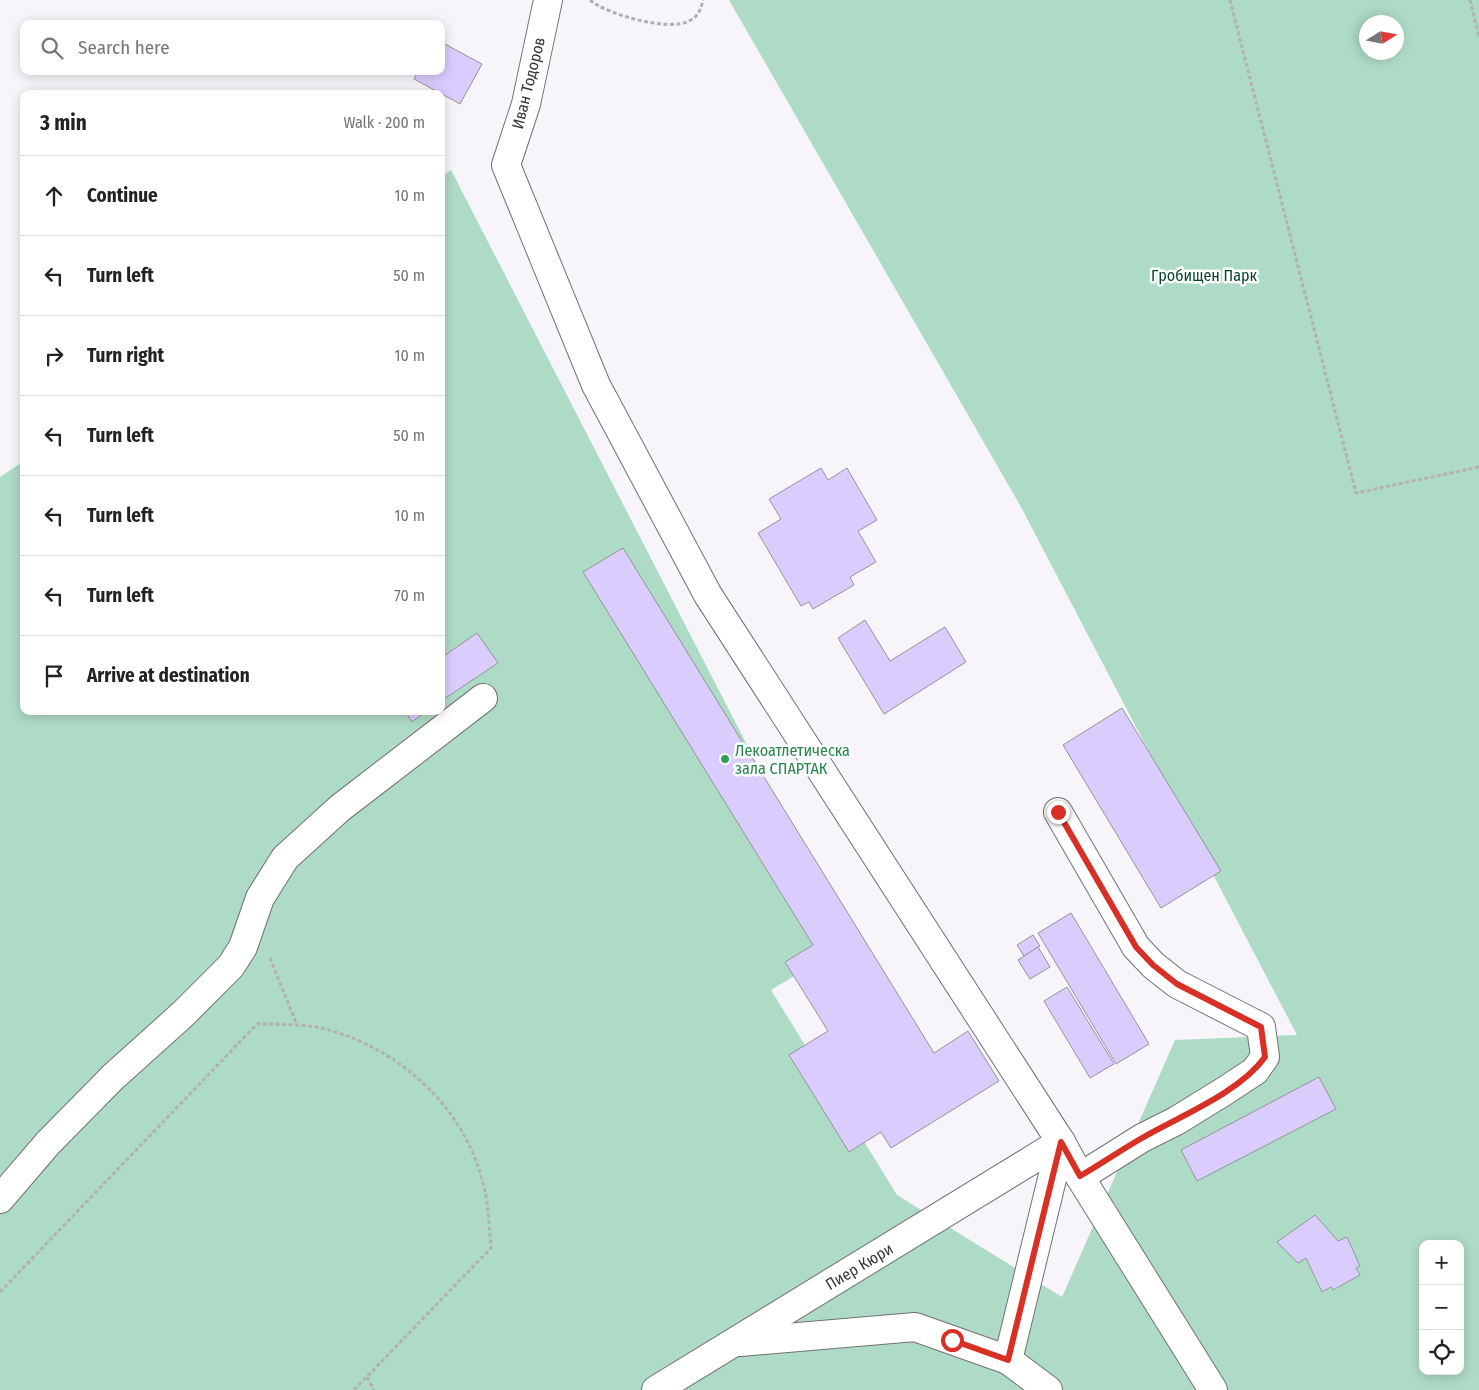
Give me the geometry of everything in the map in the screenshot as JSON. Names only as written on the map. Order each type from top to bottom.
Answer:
[{"type":"street","name":"Иван Тодоров","points":[[548,0],[526,104],[506,165],[596,384],[708,595],[1061,1142]]},
{"type":"street","points":[[0,1199],[48,1143],[231,966],[243,947],[260,898],[285,858],[340,808],[483,698]]},
{"type":"street","points":[[1058,812],[1136,947],[1153,965],[1177,984],[1261,1027],[1265,1057],[1255,1071],[1223,1092],[1080,1176]]},
{"type":"street","points":[[1061,1142],[1080,1176],[1213,1390]]},
{"type":"street","points":[[1008,1360],[1061,1142]]},
{"type":"street","name":"Пиер Кюри","points":[[656,1390],[1061,1142]]},
{"type":"street","points":[[733,1343],[915,1327],[1008,1360],[1048,1390]]},
{"type":"path","points":[[590,0],[596,5],[638,21],[671,25],[688,22],[698,14],[703,0]]},
{"type":"path","points":[[1230,0],[1356,493],[1479,467]]},
{"type":"path","points":[[1470,0],[1479,37]]},
{"type":"path","points":[[254,918],[297,1025]]},
{"type":"path","points":[[0,1292],[257,1024],[291,1024],[320,1028],[348,1036],[374,1048],[399,1063],[421,1081],[442,1103],[459,1128],[473,1154],[483,1183],[489,1212],[490,1248],[354,1390]]},
{"type":"path","points":[[367,1377],[374,1390]]},
{"type":"green space","name":"Гробищен Парк","points":[[729,0],[1479,0],[1479,1390],[0,1390],[0,477],[20,464],[20,715],[445,715],[445,174],[451,170],[849,943],[771,990],[897,1195],[1062,1297],[1175,1040],[1297,1035],[1021,507]]},
{"type":"building","points":[[445,44],[482,64],[460,104],[445,96],[445,90],[434,90],[414,79],[416,75],[445,75]]},
{"type":"building","points":[[821,468],[828,480],[847,468],[877,520],[858,531],[876,562],[850,577],[854,585],[813,609],[809,602],[801,606],[758,533],[781,519],[769,499]]},
{"type":"building","name":"Лекоатлетическа зала СПАРТАК","points":[[623,548],[934,1053],[968,1031],[999,1081],[891,1148],[881,1132],[849,1152],[789,1055],[828,1031],[785,962],[813,945],[583,572]]},
{"type":"building","points":[[865,620],[890,661],[945,627],[966,662],[884,714],[838,638]]},
{"type":"building","points":[[477,633],[498,663],[445,698],[445,655]]},
{"type":"building","points":[[1122,708],[1221,871],[1161,908],[1063,745]]},
{"type":"building","points":[[408,715],[422,715],[412,722]]},
{"type":"building","points":[[1071,913],[1149,1044],[1116,1064],[1038,933]]},
{"type":"building","points":[[1033,935],[1040,946],[1024,956],[1017,945]]},
{"type":"building","points":[[1038,947],[1050,967],[1030,979],[1018,960]]},
{"type":"building","points":[[1067,987],[1114,1064],[1090,1078],[1044,1001]]},
{"type":"building","points":[[1319,1077],[1336,1109],[1197,1181],[1181,1150]]},
{"type":"building","points":[[1315,1215],[1338,1241],[1347,1237],[1360,1266],[1356,1268],[1360,1275],[1333,1290],[1331,1287],[1322,1292],[1306,1258],[1298,1263],[1277,1242]]},
{"type":"place","name":"Лекоатлетическа зала СПАРТАК","points":[[725,759]]},
{"type":"route","points":[[952,1340],[1008,1360],[1061,1142],[1080,1176],[1223,1092],[1255,1071],[1265,1057],[1261,1027],[1177,984],[1153,965],[1136,947],[1058,812]]}]
